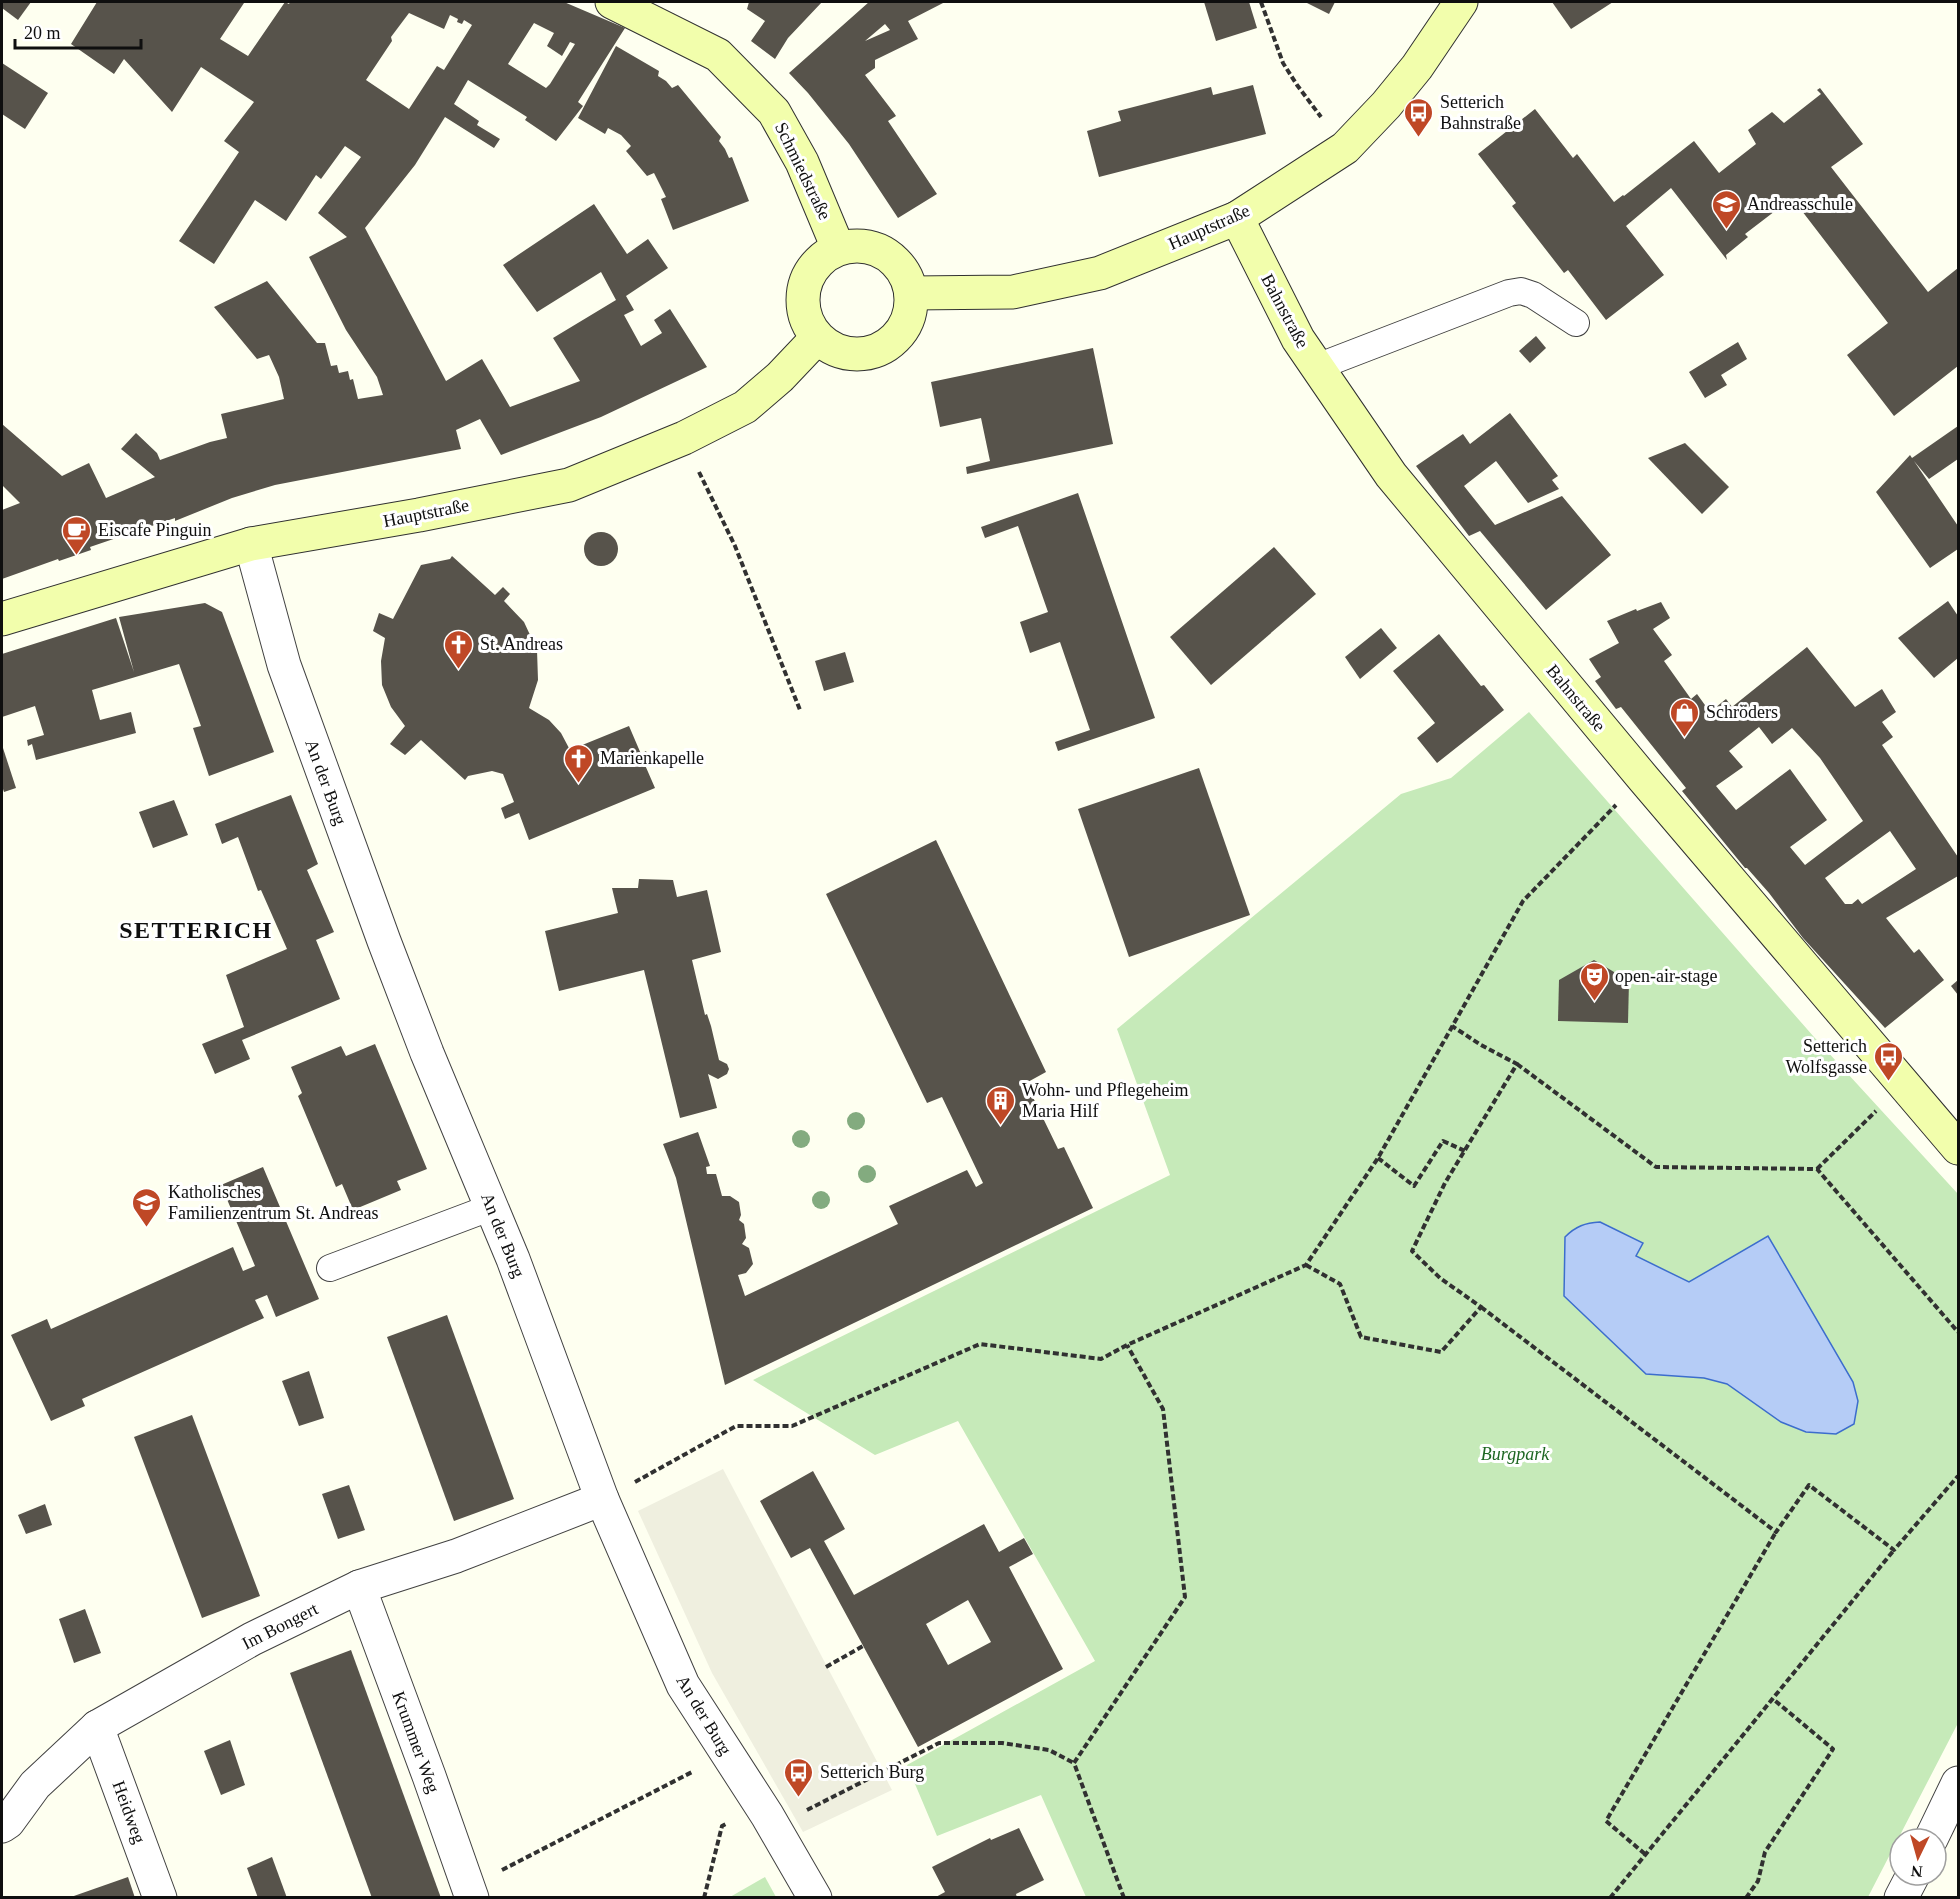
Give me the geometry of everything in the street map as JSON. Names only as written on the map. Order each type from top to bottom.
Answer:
[{"type":"main road","name":"Schmiedstraße","points":[[612,2],[718,55],[774,112],[802,162],[838,248]]},
{"type":"main road","name":"Hauptstraße","points":[[911,292],[1013,292],[1100,273],[1237,218],[1344,148],[1386,105],[1417,68],[1461,2]]},
{"type":"main road","name":"Bahnstraße","points":[[1237,218],[1298,339],[1392,475],[1643,778],[1959,1148]]},
{"type":"main road","points":[[860,245],[878,250],[894,260],[905,275],[911,292],[910,310],[905,326],[894,339],[880,349],[864,354],[847,353],[831,348],[817,338],[807,322],[802,304],[804,285],[812,269],[825,256],[838,248],[860,245]]},
{"type":"main road","name":"Hauptstraße","points":[[2,619],[251,544],[419,515],[569,485],[684,438],[745,407],[780,377],[817,338]]},
{"type":"street","name":"An der Burg","points":[[251,544],[284,665],[380,930],[427,1053],[513,1259],[602,1499],[683,1685],[767,1815],[815,1898]]},
{"type":"street","name":"Im Bongert","points":[[4,1817],[34,1785],[97,1727],[252,1639],[359,1587],[456,1556],[602,1499]]},
{"type":"street","name":"Krummer Weg","points":[[359,1587],[470,1892]]},
{"type":"street","name":"Heidweg","points":[[97,1727],[160,1898]]},
{"type":"street","points":[[1936,1827],[1959,1783]]},
{"type":"lane","points":[[1317,367],[1509,293],[1521,291],[1533,295],[1576,324]]},
{"type":"lane","points":[[330,1268],[492,1207]]},
{"type":"path","points":[[1261,2],[1283,63],[1344,148]]},
{"type":"path","points":[[697,468],[735,546],[800,710]]},
{"type":"path","points":[[602,1499],[736,1426],[792,1426],[980,1344],[1101,1359],[1127,1345],[1306,1265],[1378,1158],[1523,901],[1643,778]]},
{"type":"path","points":[[1452,1026],[1517,1064],[1656,1167],[1817,1169],[1904,1084]]},
{"type":"path","points":[[1517,1064],[1445,1183],[1412,1251],[1440,1278],[1776,1532]]},
{"type":"path","points":[[1378,1158],[1414,1186],[1443,1141],[1465,1151]]},
{"type":"path","points":[[1817,1169],[1959,1332]]},
{"type":"path","points":[[1306,1265],[1340,1284],[1361,1337],[1441,1352],[1481,1307]]},
{"type":"path","points":[[1074,1763],[1185,1597],[1163,1408],[1127,1345]]},
{"type":"path","points":[[1610,1898],[1894,1550],[1959,1476]]},
{"type":"path","points":[[1645,1854],[1606,1821],[1776,1532],[1809,1485],[1894,1550]]},
{"type":"path","points":[[826,1666],[863,1646]]},
{"type":"path","points":[[1746,1898],[1758,1881],[1765,1852],[1833,1749],[1773,1699]]},
{"type":"path","points":[[704,1898],[722,1826],[767,1815],[939,1743],[1002,1743],[1049,1750],[1074,1763],[1124,1898]]},
{"type":"path","points":[[470,1892],[728,1754]]},
{"type":"green space","name":"Burgpark","points":[[1529,712],[1814,1037],[1958,1194],[1958,1723],[1904,1827],[1888,1827],[1888,1858],[1868,1897],[1086,1897],[1041,1795],[937,1836],[907,1765],[1095,1661],[958,1421],[875,1455],[753,1380],[1170,1175],[1117,1029],[1401,794],[1451,778]]},
{"type":"green space","points":[[765,1877],[776,1897],[730,1897]]},
{"type":"shaded area","points":[[723,1469],[892,1790],[803,1832],[712,1673],[638,1511]]},
{"type":"water","points":[[1600,1222],[1643,1243],[1636,1256],[1689,1282],[1768,1236],[1853,1382],[1858,1401],[1854,1424],[1836,1434],[1806,1432],[1781,1422],[1727,1384],[1704,1378],[1646,1374],[1564,1296],[1565,1237],[1581,1226]]},
{"type":"building","points":[[2,2],[31,2],[18,20],[2,8]]},
{"type":"building","points":[[97,2],[244,3],[220,39],[248,56],[285,2],[289,4],[290,2],[564,2],[625,28],[578,102],[583,106],[556,141],[525,120],[527,117],[468,80],[454,104],[479,121],[477,125],[500,139],[494,148],[445,117],[415,165],[365,228],[446,381],[482,359],[510,407],[580,381],[553,338],[616,300],[601,272],[537,312],[503,265],[594,204],[627,254],[648,239],[668,268],[626,296],[634,310],[624,315],[641,346],[662,333],[654,320],[670,309],[707,367],[601,417],[501,455],[480,419],[456,430],[461,449],[275,485],[2,579],[2,510],[20,503],[2,485],[2,424],[62,476],[89,463],[106,498],[155,477],[121,449],[136,433],[157,453],[160,460],[227,438],[221,414],[284,399],[279,377],[269,355],[257,359],[214,307],[267,281],[317,343],[325,343],[331,366],[337,365],[339,373],[348,371],[350,380],[353,379],[358,399],[383,395],[377,377],[346,330],[309,257],[347,237],[318,213],[361,157],[345,146],[321,179],[316,175],[286,221],[255,200],[214,264],[179,241],[239,152],[224,141],[254,102],[201,67],[172,112],[124,59],[114,74],[71,44]],"holes":[[[409,13],[444,29],[450,15],[458,19],[457,22],[462,24],[464,20],[472,25],[444,70],[437,66],[409,109],[366,80],[392,41],[391,37]],[[534,23],[554,33],[547,46],[562,56],[570,42],[575,44],[546,88],[508,64]]]},
{"type":"building","points":[[749,2],[822,2],[788,38],[775,59],[751,41],[765,21],[747,9]]},
{"type":"building","points":[[869,2],[945,2],[908,21],[918,39],[875,60],[875,68],[865,75],[896,116],[888,121],[937,194],[898,218],[849,144],[789,73]],"holes":[[[885,24],[890,30],[865,41]]]},
{"type":"building","points":[[1204,2],[1249,2],[1257,28],[1216,41]]},
{"type":"building","points":[[1305,2],[1335,2],[1329,14]]},
{"type":"building","points":[[1552,2],[1613,2],[1571,29]]},
{"type":"building","points":[[616,46],[659,71],[658,76],[672,88],[678,85],[721,137],[719,141],[729,158],[732,157],[749,201],[673,230],[661,199],[666,197],[654,173],[647,176],[626,151],[631,146],[621,135],[608,128],[605,134],[578,118]]},
{"type":"building","points":[[2,63],[48,93],[25,129],[2,114]]},
{"type":"building","points":[[1253,85],[1266,134],[1099,177],[1087,131],[1121,121],[1118,111],[1211,87],[1213,95]]},
{"type":"building","points":[[1820,88],[1863,144],[1831,167],[1928,292],[1958,268],[1958,366],[1894,416],[1847,355],[1888,323],[1792,198],[1745,234],[1748,237],[1726,255],[1727,260],[1671,188],[1626,226],[1664,275],[1606,320],[1568,270],[1564,273],[1512,206],[1516,203],[1478,154],[1535,109],[1573,158],[1577,154],[1614,202],[1694,141],[1719,173],[1756,144],[1748,130],[1772,112],[1784,123],[1821,94],[1817,90]]},
{"type":"building","points":[[1536,336],[1546,348],[1530,363],[1519,351]]},
{"type":"building","points":[[1738,342],[1747,359],[1721,375],[1727,385],[1705,398],[1689,372]]},
{"type":"building","points":[[1093,348],[1113,444],[967,474],[966,467],[990,461],[981,418],[940,427],[931,382]]},
{"type":"building","points":[[1510,413],[1558,476],[1552,480],[1559,489],[1528,503],[1496,461],[1464,486],[1495,525],[1562,496],[1611,555],[1546,610],[1480,531],[1469,536],[1416,466],[1463,434],[1470,444]]},
{"type":"building","points":[[1958,426],[1958,459],[1929,479],[1914,461],[1958,526],[1958,549],[1930,568],[1876,492],[1910,455],[1912,458]]},
{"type":"building","points":[[1685,443],[1729,487],[1702,514],[1648,458]]},
{"type":"building","points":[[1078,493],[1155,718],[1058,751],[1055,742],[1090,730],[1060,642],[1030,653],[1020,622],[1048,612],[1018,526],[985,538],[981,527]]},
{"type":"building","points":[[601,532],[613,537],[618,549],[613,561],[601,566],[589,561],[584,549],[589,537]]},
{"type":"building","points":[[1274,547],[1316,594],[1211,685],[1170,637]]},
{"type":"building","name":"St. Andreas","points":[[452,556],[495,595],[503,587],[510,594],[504,601],[524,622],[537,650],[538,680],[529,708],[549,720],[561,733],[570,750],[629,726],[641,754],[646,751],[651,763],[645,765],[655,788],[529,840],[519,813],[505,819],[501,808],[514,802],[503,774],[492,771],[468,776],[465,780],[421,740],[405,755],[390,744],[405,726],[391,707],[382,685],[381,661],[385,638],[373,631],[379,613],[393,619],[421,565],[450,559]]},
{"type":"building","points":[[1948,601],[1958,616],[1958,658],[1934,678],[1898,638]]},
{"type":"building","points":[[1661,602],[1670,618],[1653,629],[1672,655],[1664,661],[1691,699],[1697,694],[1710,712],[1726,699],[1732,707],[1807,647],[1855,707],[1882,689],[1896,712],[1882,722],[1893,737],[1882,745],[1958,857],[1958,876],[1886,918],[1914,953],[1919,949],[1944,980],[1885,1028],[1803,938],[1769,893],[1745,868],[1682,791],[1686,788],[1621,707],[1616,709],[1595,681],[1601,677],[1589,659],[1619,643],[1607,621],[1636,609],[1637,611]],"holes":[[[1759,727],[1772,744],[1792,728],[1820,758],[1863,821],[1805,865],[1790,847],[1827,820],[1790,769],[1736,810],[1716,786],[1743,767],[1729,751]],[[1890,831],[1916,869],[1862,904],[1858,899],[1852,904],[1845,904],[1825,878]]]},
{"type":"building","points":[[205,603],[222,612],[274,752],[209,776],[193,728],[201,726],[179,664],[92,690],[100,720],[131,712],[136,733],[36,760],[32,744],[28,746],[27,740],[44,735],[35,706],[2,717],[2,654],[116,618],[134,672],[119,617]]},
{"type":"building","points":[[1381,628],[1397,648],[1360,679],[1345,657]]},
{"type":"building","points":[[1439,634],[1481,686],[1484,685],[1504,710],[1437,763],[1417,738],[1435,723],[1393,671]]},
{"type":"building","points":[[845,652],[854,682],[824,691],[815,661]]},
{"type":"building","points":[[2,745],[16,788],[4,792],[2,786]]},
{"type":"building","points":[[1199,768],[1250,915],[1129,957],[1078,809]]},
{"type":"building","points":[[291,795],[318,864],[307,870],[334,932],[316,940],[340,999],[242,1040],[250,1059],[215,1074],[202,1044],[244,1027],[226,975],[287,949],[261,890],[258,891],[238,837],[222,844],[215,824]]},
{"type":"building","points":[[174,800],[188,835],[153,848],[139,812]]},
{"type":"building","name":"Wohn- und Pflegeheim Maria Hilf","points":[[936,840],[1046,1072],[1026,1083],[1058,1149],[1064,1147],[1093,1208],[725,1385],[676,1178],[663,1144],[698,1132],[710,1166],[706,1167],[707,1174],[716,1174],[722,1196],[730,1196],[739,1202],[741,1215],[739,1220],[744,1224],[746,1238],[742,1244],[749,1248],[753,1264],[746,1273],[738,1275],[745,1296],[898,1224],[889,1206],[967,1170],[976,1187],[983,1183],[942,1097],[927,1103],[826,894]]},
{"type":"building","points":[[639,879],[673,880],[677,897],[707,890],[721,952],[692,960],[719,1060],[727,1064],[729,1069],[727,1074],[718,1079],[708,1074],[717,1108],[680,1118],[644,970],[559,991],[545,931],[618,913],[612,888],[638,888]]},
{"type":"building","points":[[1594,960],[1629,981],[1628,1023],[1558,1021],[1559,980]]},
{"type":"building","points":[[1958,980],[1958,995],[1951,986]]},
{"type":"building","points":[[375,1044],[427,1169],[397,1181],[401,1190],[353,1210],[342,1184],[336,1187],[298,1096],[302,1093],[291,1067],[341,1046],[346,1056]]},
{"type":"building","points":[[263,1167],[319,1299],[276,1317],[267,1295],[255,1300],[264,1318],[82,1399],[85,1406],[51,1421],[11,1335],[47,1319],[51,1329],[233,1247],[243,1271],[255,1266],[221,1185]]},
{"type":"building","points":[[447,1315],[514,1499],[454,1521],[387,1337]]},
{"type":"building","points":[[309,1371],[324,1418],[299,1426],[282,1381]]},
{"type":"building","points":[[192,1415],[260,1596],[202,1618],[134,1437]]},
{"type":"building","points":[[813,1471],[845,1529],[824,1541],[854,1595],[984,1524],[999,1552],[1024,1538],[1033,1554],[1009,1567],[1063,1669],[918,1747],[810,1548],[791,1558],[760,1501]],"holes":[[[968,1600],[991,1642],[948,1665],[926,1624]]]},
{"type":"building","points":[[349,1485],[365,1530],[338,1539],[322,1494]]},
{"type":"building","points":[[45,1504],[52,1525],[26,1534],[18,1515]]},
{"type":"building","points":[[85,1609],[101,1653],[74,1663],[59,1619]]},
{"type":"building","points":[[351,1650],[441,1898],[372,1898],[290,1673]]},
{"type":"building","points":[[230,1740],[245,1785],[221,1795],[204,1751]]},
{"type":"building","points":[[1019,1828],[1044,1880],[1016,1894],[1017,1898],[934,1898],[945,1892],[932,1867],[990,1838],[991,1840]]},
{"type":"building","points":[[272,1857],[287,1898],[258,1898],[247,1868]]},
{"type":"building","points":[[128,1877],[135,1898],[71,1898],[71,1897]]},
{"type":"place","name":"Setterich Bahnstraße","points":[[1419,138]]},
{"type":"place","name":"Andreasschule","points":[[1726,230]]},
{"type":"place","name":"Eiscafe Pinguin","points":[[77,556]]},
{"type":"place","name":"St. Andreas","points":[[459,670]]},
{"type":"place","name":"Schröders","points":[[1685,738]]},
{"type":"place","name":"Marienkapelle","points":[[579,784]]},
{"type":"place","name":"open-air-stage","points":[[1594,1002]]},
{"type":"place","name":"Setterich Wolfsgasse","points":[[1888,1082]]},
{"type":"place","name":"Wohn- und Pflegeheim Maria Hilf","points":[[1001,1126]]},
{"type":"place","name":"Katholisches Familienzentrum St. Andreas","points":[[147,1228]]},
{"type":"place","name":"Setterich Burg","points":[[799,1798]]},
{"type":"district","name":"SETTERICH","points":[[196,930]]}]
